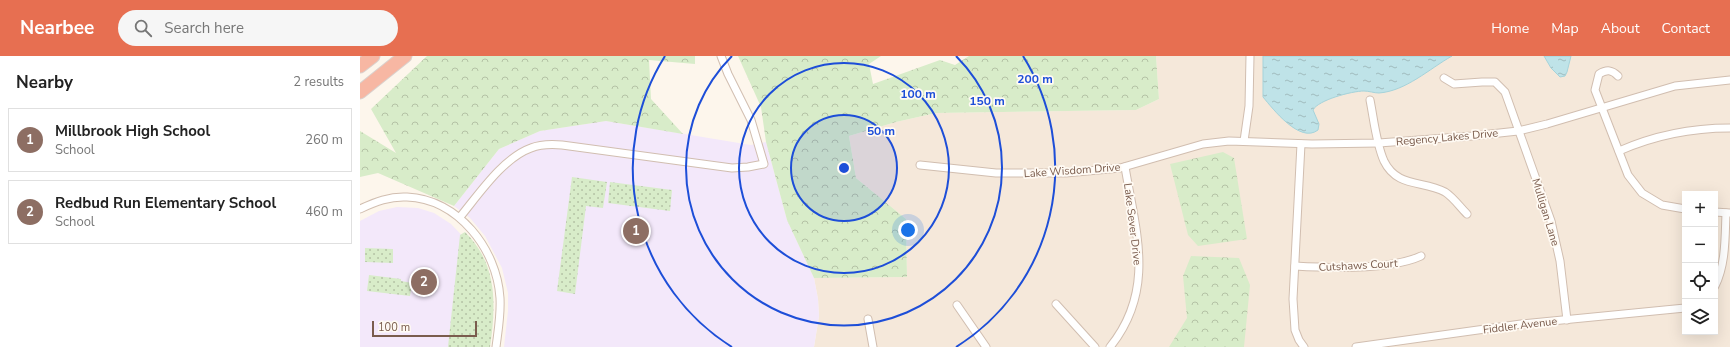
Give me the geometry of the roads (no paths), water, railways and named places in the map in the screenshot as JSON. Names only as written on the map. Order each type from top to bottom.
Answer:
[{"type":"highway","points":[[360,66],[373,56]]},
{"type":"highway","points":[[360,92],[406,56]]},
{"type":"street","points":[[460,217],[508,162],[531,148],[543,145],[562,145],[732,168],[764,164],[751,120],[721,56]]},
{"type":"street","points":[[1244,141],[1249,106],[1250,56]]},
{"type":"street","points":[[1618,76],[1611,71],[1606,70],[1599,74],[1595,90],[1628,175],[1642,194],[1662,205],[1682,208]]},
{"type":"street","name":"Mulligan Lane","points":[[1444,78],[1454,84],[1495,82],[1506,92],[1518,131],[1551,221],[1556,241],[1567,320]]},
{"type":"street","name":"Regency Lakes Drive","points":[[1244,141],[1301,144],[1379,143],[1430,140],[1518,131],[1675,86],[1730,80]]},
{"type":"street","points":[[1370,100],[1384,161],[1393,174],[1406,181],[1445,192],[1467,214]]},
{"type":"street","points":[[1619,151],[1640,142],[1676,134],[1730,128]]},
{"type":"street","name":"Lake Wisdom Drive","points":[[920,165],[969,171],[1023,174],[1066,173],[1126,167],[1203,144],[1244,141]]},
{"type":"street","points":[[1301,144],[1293,320],[1299,340],[1304,347]]},
{"type":"street","name":"Lake Sever Drive","points":[[1110,347],[1122,331],[1129,317],[1136,297],[1139,280],[1138,243],[1126,167]]},
{"type":"street","points":[[360,209],[387,199],[406,197],[430,202],[460,217],[481,244],[488,256],[498,284],[501,311],[496,347]]},
{"type":"street","points":[[1718,212],[1728,213],[1724,255],[1718,281]]},
{"type":"street","name":"Cutshaws Court","points":[[1295,266],[1334,267],[1394,264],[1413,260],[1421,256]]},
{"type":"street","points":[[1056,304],[1095,347]]},
{"type":"street","points":[[957,305],[986,347]]},
{"type":"street","name":"Fiddler Avenue","points":[[1356,347],[1521,324],[1682,308]]},
{"type":"street","points":[[868,319],[873,347]]},
{"type":"water","points":[[1263,56],[1452,56],[1417,79],[1399,88],[1379,93],[1364,91],[1352,93],[1321,103],[1313,110],[1319,124],[1318,130],[1311,133],[1295,129],[1273,109],[1263,97]]},
{"type":"water","points":[[1544,56],[1571,56],[1565,76],[1560,77],[1551,68]]},
{"type":"place","name":"Millbrook High School","points":[[636,231]]},
{"type":"place","name":"Redbud Run Elementary School","points":[[424,282]]}]
